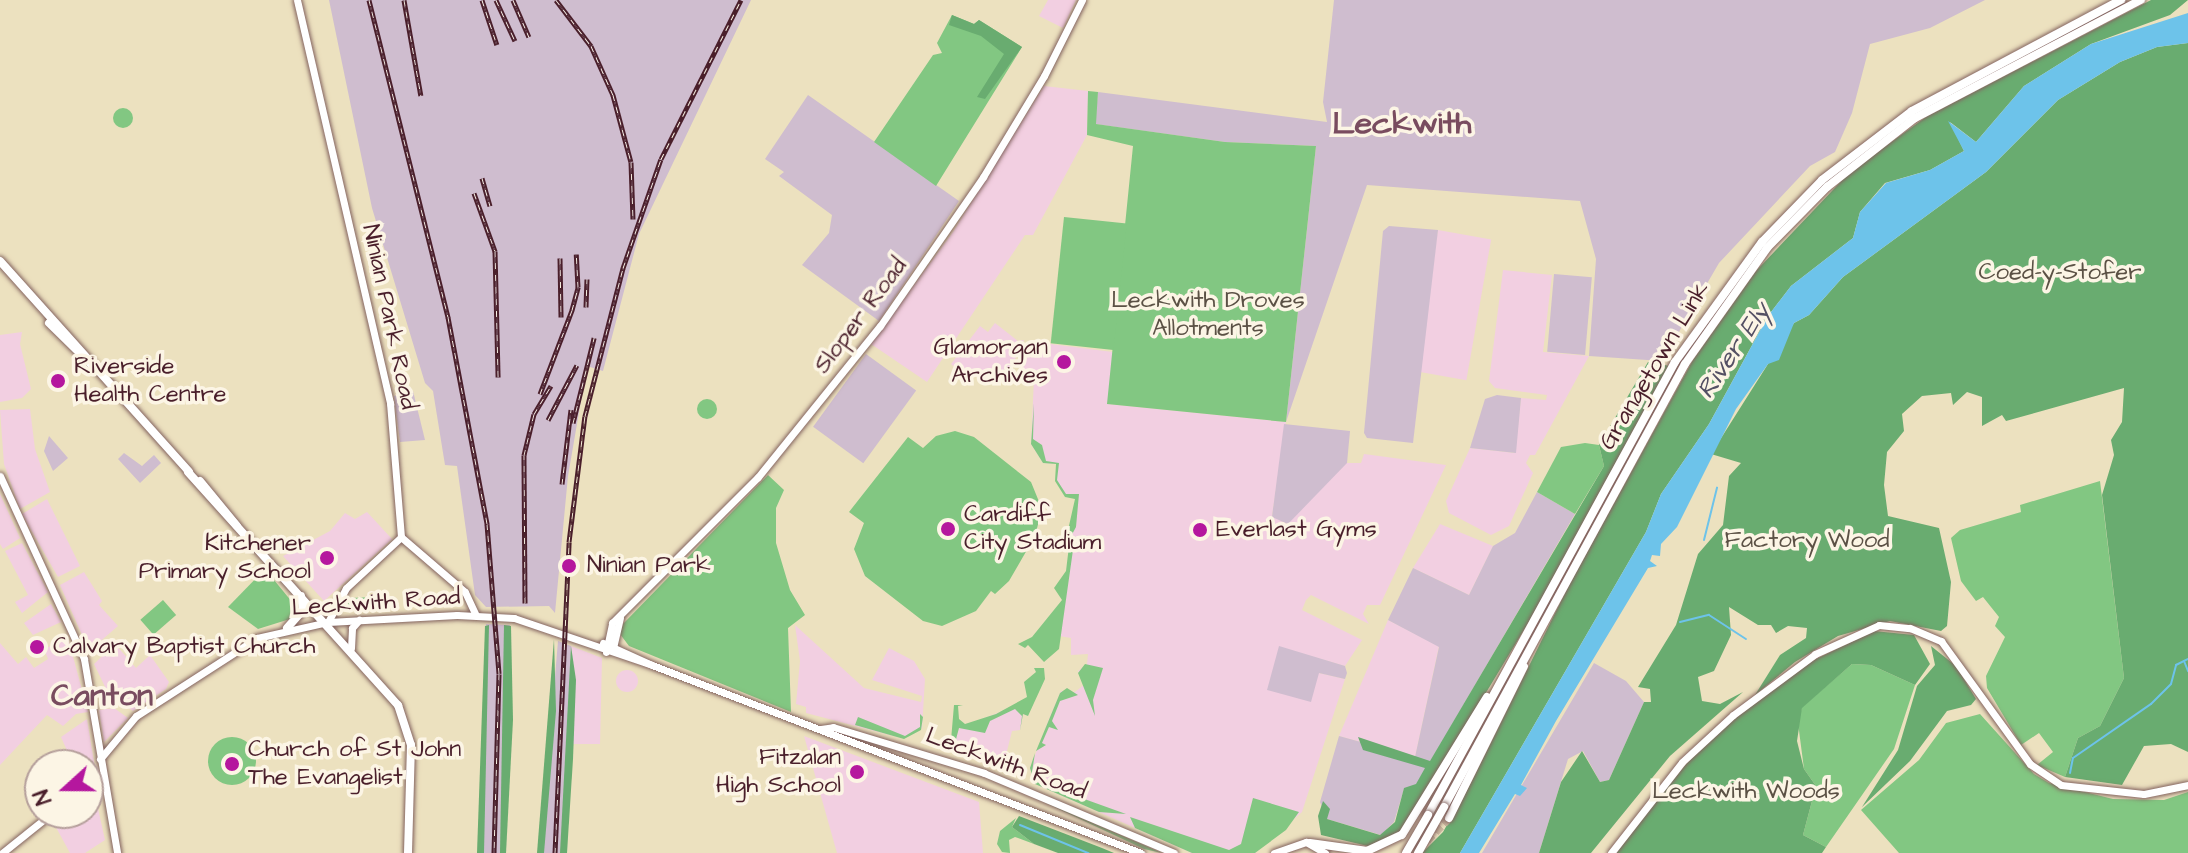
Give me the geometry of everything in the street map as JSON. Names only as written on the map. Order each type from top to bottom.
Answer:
[{"type":"main road","name":"Ninian Park Road","points":[[297,0],[390,403],[401,537]]},
{"type":"main road","name":"Sloper Road","points":[[607,648],[609,628],[758,477],[872,337],[983,177],[1044,76],[1082,0]]},
{"type":"main road","name":"Grangetown Link","points":[[1406,853],[1675,362],[1762,242],[1832,172],[1912,111],[2121,0]]},
{"type":"main road","name":"Grangetown Link","points":[[1418,853],[1710,324],[1800,213],[1874,148],[1928,110],[2141,0]]},
{"type":"main road","points":[[0,261],[237,526],[328,622],[395,701],[407,724],[408,853]]},
{"type":"main road","points":[[0,268],[96,369]]},
{"type":"main road","points":[[0,476],[82,653],[98,749]]},
{"type":"main road","points":[[328,622],[346,588],[401,537],[465,592],[476,616]]},
{"type":"main road","points":[[287,628],[303,610],[299,592]]},
{"type":"main road","name":"Leckwith Road","points":[[104,754],[134,718],[154,703],[236,649],[287,628],[359,620],[476,616],[514,618],[607,648],[821,729],[829,737],[945,775],[1141,853]]},
{"type":"main road","points":[[351,648],[351,631],[359,620]]},
{"type":"main road","points":[[1611,853],[1682,762],[1733,715],[1805,660],[1879,625],[1910,628],[1941,641],[2030,764],[2061,785],[2144,794],[2188,785]]},
{"type":"main road","points":[[1449,818],[1518,684],[1531,646]]},
{"type":"main road","points":[[1274,853],[1290,844],[1310,843],[1367,851],[1402,835],[1504,674]]},
{"type":"main road","name":"Leckwith Road","points":[[821,729],[833,727],[984,773],[1174,853]]},
{"type":"main road","points":[[104,797],[117,853]]},
{"type":"main road","points":[[2,853],[32,829]]},
{"type":"main road","points":[[1310,843],[1325,853]]},
{"type":"shaded area","points":[[329,0],[751,0],[639,234],[603,371],[587,366],[568,476],[555,613],[549,606],[486,607],[475,595],[457,466],[445,465],[433,391],[425,383],[372,208]]},
{"type":"shaded area","points":[[1048,0],[1076,0],[1063,28],[1039,16]]},
{"type":"shaded area","points":[[1334,0],[1985,0],[1930,28],[1870,44],[1852,113],[1835,152],[1810,166],[1719,263],[1662,361],[1589,356],[1596,259],[1580,201],[1367,185],[1286,422],[1316,146],[1225,142],[1095,124],[1098,92],[1327,122],[1323,102]]},
{"type":"shaded area","points":[[1044,86],[1088,91],[1087,135],[1033,235],[1025,235],[927,382],[871,344],[953,232]]},
{"type":"shaded area","points":[[808,95],[959,201],[879,321],[802,265],[829,233],[832,215],[779,176],[784,172],[765,159]]},
{"type":"shaded area","points":[[1389,226],[1438,230],[1413,443],[1367,438],[1364,433],[1383,231]]},
{"type":"shaded area","points":[[1438,230],[1491,239],[1466,380],[1413,371]]},
{"type":"shaded area","points":[[1503,270],[1552,275],[1543,352],[1589,356],[1535,455],[1530,455],[1526,463],[1533,473],[1509,526],[1491,535],[1449,513],[1446,501],[1470,448],[1515,453],[1521,398],[1546,400],[1547,395],[1495,388],[1489,381]]},
{"type":"shaded area","points":[[1554,274],[1592,277],[1585,355],[1547,352]]},
{"type":"shaded area","points":[[995,323],[1018,341],[1024,340],[1008,374],[959,371],[951,364],[980,326],[988,332]]},
{"type":"shaded area","points":[[22,332],[20,344],[31,389],[22,398],[0,402],[0,335]]},
{"type":"shaded area","points":[[1050,344],[1113,352],[1108,404],[1286,422],[1272,516],[1287,524],[1345,463],[1361,463],[1364,454],[1446,465],[1380,605],[1367,605],[1363,614],[1369,624],[1311,595],[1306,600],[1302,610],[1362,640],[1345,666],[1300,653],[1319,673],[1345,679],[1302,812],[1255,853],[1192,853],[1035,784],[1030,768],[1049,719],[1061,691],[1075,692],[1085,684],[1078,671],[1087,664],[1088,654],[1071,655],[1071,638],[1059,636],[1076,498],[1066,496],[1056,481],[1057,464],[1043,463],[1031,444],[1034,378],[1020,374],[1030,350],[1049,350]]},
{"type":"shaded area","points":[[866,354],[916,390],[863,463],[813,427]]},
{"type":"shaded area","points":[[413,391],[425,440],[400,442],[394,396]]},
{"type":"shaded area","points":[[1497,395],[1521,398],[1516,453],[1470,448],[1485,399]]},
{"type":"shaded area","points":[[30,409],[35,449],[50,492],[20,509],[4,464],[0,410]]},
{"type":"shaded area","points":[[1284,424],[1350,431],[1347,463],[1288,524],[1272,517]]},
{"type":"shaded area","points":[[49,436],[68,458],[53,471],[44,451]]},
{"type":"shaded area","points":[[124,453],[142,466],[154,455],[161,463],[140,483],[118,459]]},
{"type":"shaded area","points":[[1537,492],[1575,514],[1416,786],[1404,789],[1394,822],[1381,835],[1327,819],[1320,802],[1339,736],[1415,757],[1439,647],[1388,620],[1413,568],[1469,595],[1493,546],[1515,533]]},
{"type":"shaded area","points":[[0,494],[20,538],[3,549],[0,544]]},
{"type":"shaded area","points":[[47,499],[80,566],[58,577],[22,514]]},
{"type":"shaded area","name":"Kitchener Primary School","points":[[367,512],[392,539],[324,601],[283,556],[330,531],[345,513],[355,519]]},
{"type":"shaded area","points":[[1440,524],[1493,546],[1469,595],[1413,568]]},
{"type":"shaded area","points":[[22,543],[48,592],[22,613],[15,602],[28,595],[5,551]]},
{"type":"shaded area","points":[[84,572],[102,601],[99,605],[118,626],[89,651],[60,585]]},
{"type":"shaded area","points":[[51,604],[61,622],[33,635],[24,623]]},
{"type":"shaded area","points":[[1388,620],[1439,646],[1415,757],[1339,736]]},
{"type":"shaded area","points":[[486,624],[510,625],[506,853],[478,853]]},
{"type":"shaded area","points":[[795,625],[864,688],[921,702],[922,696],[872,680],[889,648],[914,661],[925,679],[922,728],[901,738],[806,713],[806,707],[796,704],[800,661]]},
{"type":"shaded area","points":[[68,638],[88,712],[76,714],[63,726],[47,715],[0,765],[0,643],[18,664],[26,657],[34,668],[48,659],[44,649]]},
{"type":"shaded area","points":[[558,641],[571,646],[567,853],[540,853]]},
{"type":"shaded area","points":[[115,644],[136,668],[150,655],[169,682],[166,689],[133,711],[109,695],[94,664]]},
{"type":"shaded area","points":[[571,646],[602,658],[600,744],[570,744]]},
{"type":"shaded area","points":[[1279,646],[1345,666],[1345,679],[1319,673],[1311,702],[1267,690]]},
{"type":"shaded area","points":[[1594,663],[1626,681],[1644,702],[1609,780],[1600,782],[1583,751],[1568,759],[1539,853],[1482,853]]},
{"type":"shaded area","points":[[623,670],[631,670],[638,681],[631,692],[623,692],[616,685],[616,677]]},
{"type":"shaded area","points":[[1026,702],[1028,716],[1023,714],[1020,730],[1012,731],[1005,759],[991,766],[951,750],[959,728]]},
{"type":"shaded area","points":[[114,708],[128,718],[104,742],[99,710]]},
{"type":"shaded area","points":[[87,719],[92,749],[66,749],[61,737]]},
{"type":"shaded area","name":"Fitzalan High School","points":[[804,736],[979,802],[983,853],[837,853]]},
{"type":"shaded area","points":[[57,829],[103,829],[105,840],[85,853],[70,853]]},
{"type":"green space","points":[[2151,0],[2188,0],[2170,15],[2091,44],[2024,86],[1976,142],[1950,122],[1964,151],[1930,170],[1885,183],[1860,212],[1853,238],[1791,286],[1768,316],[1709,424],[1661,494],[1646,532],[1460,853],[1422,853],[1443,832],[1472,781],[1568,587],[1693,360],[1756,271],[1850,172],[1926,117]]},
{"type":"green space","points":[[952,15],[974,24],[979,20],[1022,47],[936,186],[874,142],[933,55],[942,53],[937,43]]},
{"type":"green space","points":[[952,15],[974,24],[979,20],[1022,47],[985,99],[977,97],[1004,54],[981,36],[949,25]]},
{"type":"green space","points":[[2188,43],[2188,752],[2171,744],[2144,746],[2122,785],[2065,777],[2078,738],[2100,726],[2124,678],[2102,495],[2114,455],[2111,440],[2122,422],[2124,388],[2006,421],[2002,415],[1982,426],[1982,397],[1967,392],[1953,405],[1951,393],[1922,396],[1902,414],[1904,431],[1887,452],[1884,485],[1888,516],[1939,528],[1951,582],[1947,626],[1941,631],[1890,621],[1838,636],[1795,662],[1755,695],[1780,655],[1806,638],[1807,628],[1788,626],[1776,633],[1771,625],[1758,625],[1729,607],[1731,635],[1714,671],[1698,677],[1702,701],[1720,704],[1743,692],[1670,756],[1591,853],[1539,853],[1561,782],[1582,751],[1600,782],[1609,780],[1644,702],[1651,702],[1650,689],[1638,687],[1676,625],[1698,554],[1723,525],[1729,476],[1741,463],[1711,454],[1794,323],[1809,315],[1843,277],[1986,172],[2058,100],[2120,62],[2157,47]]},
{"type":"green space","name":"Leckwith Droves Allotments","points":[[1088,91],[1098,92],[1096,124],[1225,142],[1316,146],[1286,422],[1107,404],[1133,146],[1087,135]]},
{"type":"green space","points":[[123,108],[130,111],[133,118],[130,125],[123,128],[116,125],[113,118],[116,111]]},
{"type":"green space","points":[[1064,217],[1127,224],[1113,350],[1051,343]]},
{"type":"green space","points":[[1648,362],[1670,366],[1530,620],[1403,830],[1372,847],[1321,835],[1318,816],[1323,801],[1330,809],[1327,819],[1380,835],[1395,822],[1404,788],[1416,784],[1425,768],[1363,750],[1358,737],[1430,761],[1604,466],[1599,445]]},
{"type":"green space","points":[[707,399],[714,402],[717,409],[714,416],[707,419],[700,416],[697,409],[700,402]]},
{"type":"green space","points":[[1034,403],[1033,439],[1042,445],[1046,461],[1059,463],[1057,480],[1066,494],[1079,494],[1076,527],[1069,540],[1062,542],[1049,537],[1066,539],[1075,499],[1065,497],[1055,481],[1056,464],[1043,463],[1031,444]]},
{"type":"green space","name":"Cardiff City Stadium","points":[[955,431],[974,437],[1031,482],[1042,509],[1035,536],[1009,581],[995,594],[991,591],[976,611],[942,626],[923,621],[865,576],[854,549],[864,523],[849,512],[908,437],[923,448],[936,436]]},
{"type":"green space","points":[[1585,443],[1599,445],[1604,466],[1575,514],[1537,492],[1561,447]]},
{"type":"green space","points":[[768,475],[784,490],[776,508],[776,543],[790,590],[805,615],[788,628],[791,712],[629,646],[620,634],[623,624]]},
{"type":"green space","points":[[2100,481],[2124,678],[2100,726],[2078,738],[2065,777],[2037,765],[2053,752],[2039,733],[2021,745],[1987,688],[1986,676],[2005,637],[1995,626],[1999,617],[1983,597],[1976,601],[1961,581],[1951,538],[1960,530],[2021,512],[2020,505]]},
{"type":"green space","points":[[1069,546],[1073,550],[1059,649],[1044,662],[1028,645],[1025,648],[1018,644],[1032,637],[1062,600],[1054,588],[1066,571]]},
{"type":"green space","points":[[265,569],[297,608],[290,619],[258,629],[228,607]]},
{"type":"green space","points":[[374,597],[375,610],[346,608],[351,598]]},
{"type":"green space","points":[[163,600],[176,615],[153,635],[140,620]]},
{"type":"green space","points":[[489,625],[484,853],[477,853],[485,626]]},
{"type":"green space","points":[[504,625],[511,626],[513,720],[506,853],[500,853]]},
{"type":"green space","name":"Leckwith Woods","points":[[1874,631],[1914,635],[1930,664],[1915,685],[1871,665],[1852,664],[1802,708],[1797,741],[1804,769],[1816,786],[1803,835],[1826,847],[1822,853],[1614,853],[1687,763],[1733,718],[1810,662]]},
{"type":"green space","points":[[554,639],[556,711],[544,853],[537,853]]},
{"type":"green space","points":[[571,646],[576,680],[573,759],[567,853],[560,853]]},
{"type":"green space","points":[[1931,646],[1956,666],[1976,699],[1971,705],[1947,711],[1910,761],[1862,807],[1898,750],[1917,686],[1935,665]]},
{"type":"green space","points":[[1085,664],[1103,668],[1093,700],[1095,716],[1078,673]]},
{"type":"green space","points":[[1852,664],[1871,665],[1915,685],[1894,749],[1826,847],[1803,835],[1816,786],[1804,769],[1798,723],[1802,707]]},
{"type":"green space","points":[[1034,668],[1044,668],[1045,679],[1028,716],[1023,714],[1020,731],[1022,716],[1015,709],[990,721],[985,733],[959,728],[955,743],[962,751],[950,752],[954,705],[963,705],[958,706],[959,719],[965,724],[996,714],[1027,697],[1024,682],[1036,672]]},
{"type":"green space","points":[[1067,688],[1078,695],[1060,701],[1052,721],[1058,730],[1049,727],[1042,743],[1046,745],[1036,751],[1060,693]]},
{"type":"green space","points":[[920,714],[923,717],[921,730],[904,739],[855,725],[858,717],[905,736],[920,727]]},
{"type":"green space","points":[[1980,714],[2034,774],[2049,783],[2113,799],[2164,800],[2188,792],[2188,853],[1899,853],[1861,810],[1919,760],[1946,723]]},
{"type":"green space","points":[[232,737],[249,744],[256,761],[249,778],[232,785],[215,778],[208,761],[215,744]]},
{"type":"green space","points":[[1035,753],[1032,772],[1037,782],[1126,814],[1099,812],[1035,784],[1030,768]]},
{"type":"green space","points":[[1035,798],[1162,853],[1144,849]]},
{"type":"green space","points":[[1253,798],[1299,812],[1286,830],[1255,853],[1192,853],[1135,828],[1130,817],[1229,850],[1241,844]]},
{"type":"green space","points":[[1019,816],[1114,853],[1058,853],[1034,844],[1012,827]]},
{"type":"green space","points":[[1016,818],[1012,827],[1034,844],[1015,837],[1009,840],[1010,853],[1002,852],[997,844],[1000,831]]},
{"type":"water","name":"River Ely","points":[[2188,13],[2188,43],[2157,47],[2120,62],[2058,100],[1986,172],[1843,277],[1809,315],[1794,323],[1779,360],[1768,364],[1736,409],[1677,527],[1661,544],[1660,556],[1652,555],[1650,561],[1657,566],[1648,568],[1556,721],[1521,785],[1527,788],[1520,796],[1515,794],[1479,853],[1460,853],[1646,532],[1661,494],[1709,424],[1768,316],[1791,286],[1853,238],[1860,212],[1886,183],[1930,170],[1964,151],[1948,121],[1976,142],[2024,86],[2091,44]]},
{"type":"waterway","points":[[1704,540],[1717,488]]},
{"type":"waterway","points":[[1680,622],[1709,615],[1746,639]]},
{"type":"waterway","points":[[2070,773],[2073,758],[2151,704],[2171,684],[2176,665],[2188,659]]},
{"type":"waterway","points":[[2184,661],[2188,671]]},
{"type":"waterway","points":[[1020,825],[1088,853]]},
{"type":"tunnel","points":[[1404,853],[1427,841],[1449,818]]},
{"type":"railway","points":[[369,0],[448,317],[487,524],[499,674],[494,853]]},
{"type":"railway","points":[[404,0],[421,96]]},
{"type":"railway","points":[[482,0],[497,45]]},
{"type":"railway","points":[[496,0],[515,41]]},
{"type":"railway","points":[[513,0],[529,37]]},
{"type":"railway","points":[[556,0],[591,46],[613,95],[631,162],[633,219]]},
{"type":"railway","points":[[555,853],[569,542],[585,416],[623,268],[661,159],[741,0]]},
{"type":"railway","points":[[482,178],[490,206]]},
{"type":"railway","points":[[474,193],[495,251],[498,377]]},
{"type":"railway","points":[[540,394],[578,287],[576,254]]},
{"type":"railway","points":[[560,258],[561,317]]},
{"type":"railway","points":[[586,307],[587,279]]},
{"type":"railway","points":[[573,423],[594,338]]},
{"type":"railway","points":[[548,420],[577,365]]},
{"type":"railway","points":[[525,603],[524,455],[534,414],[551,386]]},
{"type":"railway","points":[[562,484],[571,410]]},
{"type":"place","name":"Glamorgan Archives","points":[[1064,362]]},
{"type":"place","name":"Riverside Health Centre","points":[[58,381]]},
{"type":"place","name":"Cardiff City Stadium","points":[[948,529]]},
{"type":"place","name":"Everlast Gyms","points":[[1200,530]]},
{"type":"place","name":"Kitchener Primary School","points":[[327,558]]},
{"type":"place","name":"Ninian Park","points":[[569,566]]},
{"type":"place","name":"Calvary Baptist Church","points":[[37,647]]},
{"type":"place","name":"Church of St John The Evangelist","points":[[232,764]]},
{"type":"place","name":"Fitzalan High School","points":[[857,772]]},
{"type":"district","name":"Leckwith","points":[[1402,124]]},
{"type":"district","name":"Canton","points":[[102,696]]},
{"type":"park label","name":"Coed-y-Stofer","points":[[2060,273]]},
{"type":"park label","name":"Factory Wood","points":[[1807,541]]}]
